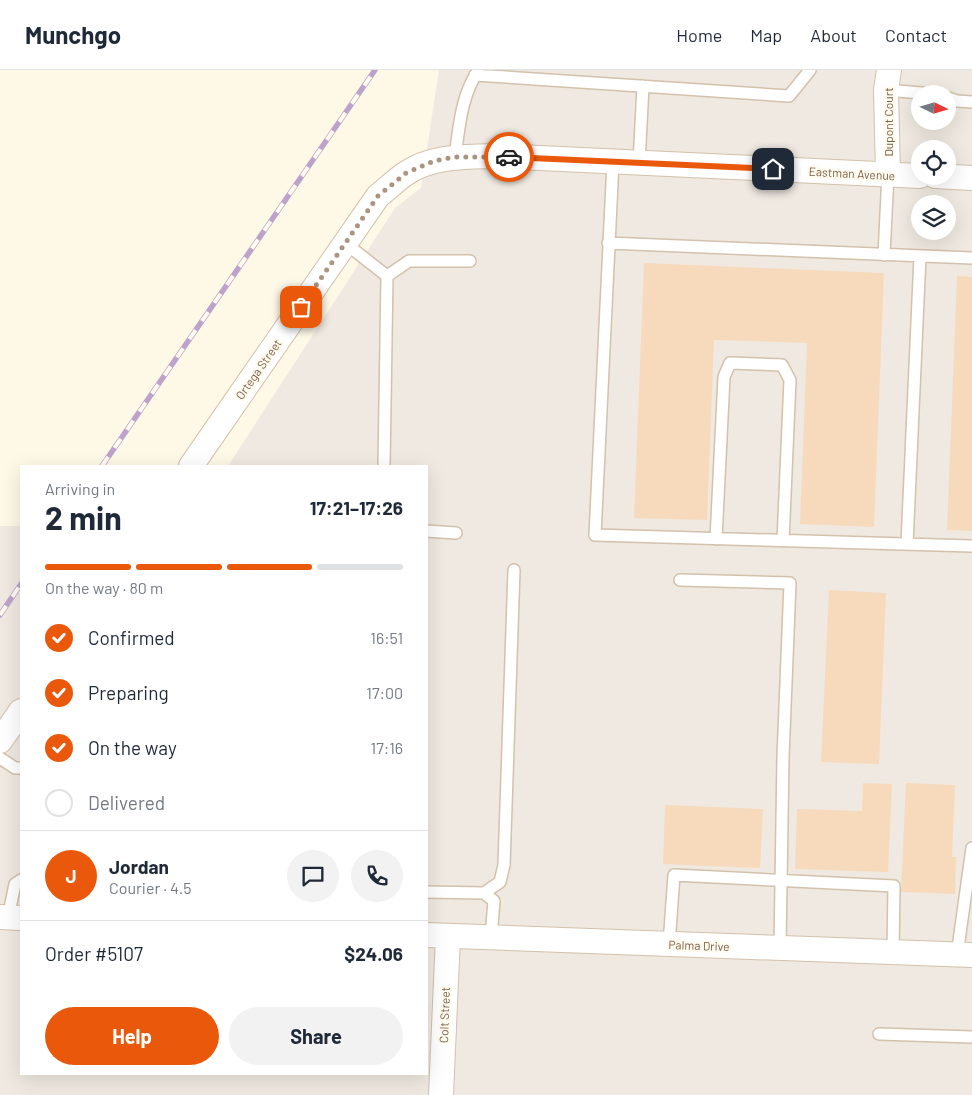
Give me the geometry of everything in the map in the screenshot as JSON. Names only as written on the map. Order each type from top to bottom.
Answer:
[{"type":"street","name":"Dupont Court","points":[[888,80],[888,174]]},
{"type":"street","name":"Eastman Avenue","points":[[455,157],[498,156],[911,175]]},
{"type":"street","name":"Ortega Street","points":[[192,465],[378,196],[406,173],[434,161],[455,157]]},
{"type":"street","points":[[956,177],[972,178]]},
{"type":"street","points":[[0,741],[20,712]]},
{"type":"street","name":"Palma Drive","points":[[437,935],[965,955]]},
{"type":"street","name":"Colt Street","points":[[437,935],[441,1095]]},
{"type":"lane","points":[[455,157],[466,94],[477,73],[789,96],[810,70]]},
{"type":"lane","points":[[888,80],[911,87]]},
{"type":"lane","points":[[639,163],[644,86]]},
{"type":"lane","points":[[956,101],[972,102]]},
{"type":"lane","points":[[612,162],[595,535],[972,546]]},
{"type":"lane","points":[[884,255],[888,174]]},
{"type":"lane","points":[[345,243],[387,276]]},
{"type":"lane","points":[[608,243],[972,258]]},
{"type":"lane","points":[[907,544],[920,256]]},
{"type":"lane","points":[[387,276],[409,261],[470,261]]},
{"type":"lane","points":[[384,465],[387,276]]},
{"type":"lane","points":[[716,539],[724,377],[730,363],[782,365],[790,380],[783,541]]},
{"type":"lane","points":[[428,531],[456,533]]},
{"type":"lane","points":[[428,892],[484,893],[500,882],[504,865],[514,570]]},
{"type":"lane","points":[[680,580],[790,583],[783,757],[780,948]]},
{"type":"lane","points":[[0,758],[15,768],[20,768]]},
{"type":"lane","points":[[965,955],[972,848]]},
{"type":"lane","points":[[669,944],[674,876],[894,886],[893,952]]},
{"type":"lane","points":[[10,918],[15,884],[20,881]]},
{"type":"lane","points":[[484,893],[494,901],[491,937]]},
{"type":"lane","points":[[879,1034],[972,1037]]},
{"type":"shaded area","points":[[439,70],[972,70],[972,1095],[0,1095],[0,526],[20,526],[20,1075],[428,1075],[428,465],[229,465],[395,208],[421,188]]},
{"type":"building","points":[[644,263],[884,273],[874,527],[800,524],[807,343],[714,340],[707,520],[634,518]]},
{"type":"building","points":[[957,276],[972,277],[972,531],[947,530]]},
{"type":"building","points":[[829,590],[886,593],[879,764],[821,762]]},
{"type":"building","points":[[863,783],[892,784],[888,872],[795,869],[797,809],[862,811]]},
{"type":"building","points":[[906,783],[955,785],[952,857],[956,857],[955,894],[901,892]]},
{"type":"building","points":[[665,805],[763,809],[760,868],[663,864]]},
{"type":"railway","points":[[103,465],[375,70]]},
{"type":"railway","points":[[0,615],[20,585]]},
{"type":"way so far","points":[[301,307],[378,196],[406,173],[434,161],[455,157],[509,157]]},
{"type":"route","points":[[509,157],[773,169]]}]
